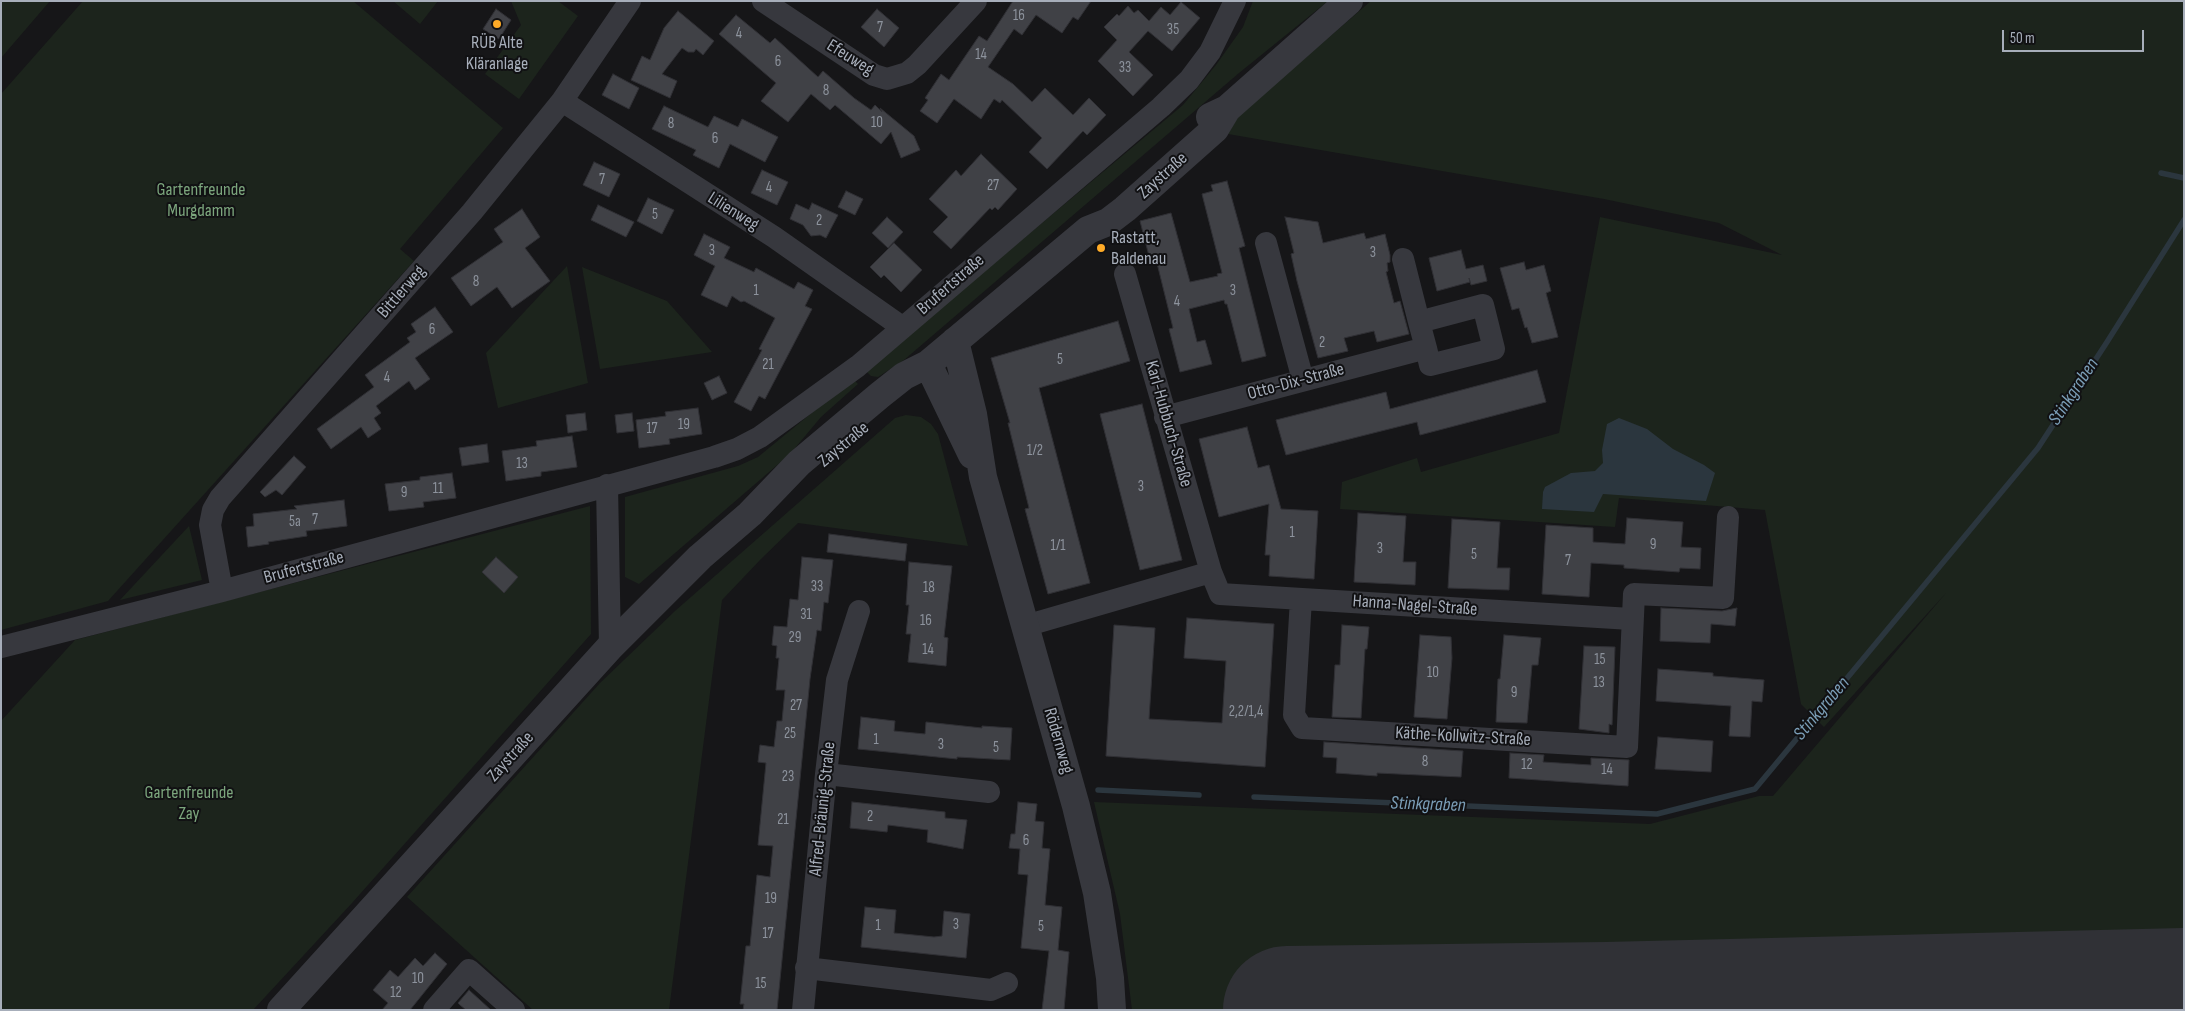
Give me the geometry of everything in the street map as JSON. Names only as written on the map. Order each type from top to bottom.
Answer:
[{"type":"street","name":"Bittlerweg","points":[[222,591],[210,524],[213,510],[220,498],[472,212],[562,101],[630,1]]},
{"type":"street","name":"Efeuweg","points":[[763,1],[874,75],[887,79],[908,73],[976,1]]},
{"type":"street","name":"Brufertstraße","points":[[1,646],[222,591],[714,457],[737,449],[760,437],[858,366],[1161,107],[1189,80],[1210,52],[1235,1]]},
{"type":"street","name":"Zaystraße","points":[[282,1010],[610,647],[694,563],[750,514],[799,463],[904,376],[928,364],[1088,230],[1108,222],[1125,209],[1215,129],[1227,108],[1348,1]]},
{"type":"street","name":"Lilienweg","points":[[562,101],[774,237],[902,327]]},
{"type":"street","points":[[1266,243],[1303,380]]},
{"type":"street","points":[[1403,259],[1419,322],[1426,348],[1430,365],[1494,349],[1483,305],[1419,322]]},
{"type":"street","name":"Karl-Hubbuch-Straße","points":[[1125,274],[1211,572]]},
{"type":"street","name":"Rödernweg","points":[[955,341],[973,414],[983,477],[1076,806],[1097,893],[1110,978],[1112,1010]]},
{"type":"street","name":"Otto-Dix-Straße","points":[[1165,417],[1426,348]]},
{"type":"street","name":"Rödernweg","points":[[928,364],[983,477]]},
{"type":"street","points":[[606,485],[610,647]]},
{"type":"street","points":[[1631,619],[1634,594],[1724,598],[1728,517]]},
{"type":"street","points":[[1025,626],[1211,572]]},
{"type":"street","name":"Hanna-Nagel-Straße","points":[[1211,572],[1220,594],[1631,619]]},
{"type":"street","name":"Käthe-Kollwitz-Straße","points":[[1301,599],[1294,716],[1302,728],[1312,729],[1627,747],[1631,619]]},
{"type":"street","name":"Alfred-Bräunig-Straße","points":[[803,1010],[837,680],[859,611]]},
{"type":"street","points":[[826,774],[989,792]]},
{"type":"street","points":[[806,968],[991,990],[1007,983]]},
{"type":"street","points":[[434,1010],[470,970],[514,1010]]},
{"type":"green space","points":[[1,1],[50,1],[1,58]]},
{"type":"green space","name":"Gartenfreunde Murgdamm","points":[[83,1],[353,1],[503,128],[400,249],[414,261],[108,601],[1,630],[1,94]]},
{"type":"green space","points":[[393,1],[438,1],[420,24]]},
{"type":"green space","points":[[511,1],[558,1],[578,16],[519,99],[485,74],[521,25]]},
{"type":"green space","points":[[1253,1],[1328,1],[1239,73],[904,360],[878,377],[871,376],[866,371],[1183,105],[1216,65],[1243,27]]},
{"type":"green space","points":[[1371,1],[2184,1],[2184,1010],[1132,1010],[1120,914],[1094,802],[1650,824],[1759,796],[1773,796],[1946,593],[1824,727],[1801,704],[1765,510],[1619,498],[1615,527],[1340,509],[1342,482],[1417,458],[1421,472],[1559,433],[1600,217],[1782,255],[1719,223],[1604,199],[1228,134],[1239,115]]},
{"type":"green space","points":[[567,266],[588,383],[498,408],[486,353]]},
{"type":"green space","points":[[582,267],[667,301],[712,352],[600,369]]},
{"type":"green space","points":[[853,379],[858,384],[821,417],[790,454],[639,584],[625,577],[625,497],[738,466],[758,457]]},
{"type":"green space","points":[[906,415],[921,417],[931,424],[938,434],[968,546],[798,523],[722,600],[669,1010],[533,1010],[407,897],[600,683],[675,611],[895,418]]},
{"type":"green space","name":"Gartenfreunde Zay","points":[[590,506],[591,634],[352,903],[253,1010],[1,1010],[1,721],[75,640]]},
{"type":"green space","points":[[189,526],[202,580],[120,600]]},
{"type":"shaded area","points":[[1619,418],[1647,429],[1673,449],[1715,473],[1706,501],[1603,494],[1594,512],[1542,509],[1545,487],[1571,473],[1595,471],[1603,463],[1602,450],[1607,424]]},
{"type":"building","points":[[1013,1],[1091,1],[1078,20],[1073,17],[1062,33],[1036,15],[1022,35],[1014,29],[988,67],[1013,84],[1032,102],[1045,88],[1073,115],[1089,98],[1106,115],[1087,135],[1083,131],[1047,169],[1029,152],[1042,138],[1002,100],[1000,103],[994,99],[981,119],[954,99],[937,123],[920,111],[928,100],[925,98],[941,74],[949,80],[979,36],[987,41]]},
{"type":"building","points":[[1181,2],[1200,18],[1172,51],[1148,31],[1129,52],[1153,75],[1133,96],[1098,61],[1117,40],[1104,27],[1117,14],[1119,16],[1128,6],[1134,13],[1138,10],[1149,21],[1161,7],[1170,15]]},
{"type":"building","name":"RÜB Alte Kläranlage","points":[[496,9],[511,20],[499,39],[483,29]]},
{"type":"building","points":[[877,9],[899,28],[884,47],[861,27]]},
{"type":"building","points":[[678,11],[714,41],[703,55],[696,49],[694,52],[688,52],[682,48],[662,74],[677,81],[670,98],[631,80],[642,56],[650,60],[664,28]]},
{"type":"building","points":[[736,15],[770,43],[775,38],[818,77],[823,71],[871,110],[875,105],[882,112],[880,108],[914,136],[920,150],[901,158],[891,132],[881,144],[835,105],[830,110],[811,94],[788,122],[761,101],[776,83],[719,34]]},
{"type":"building","points":[[613,74],[639,88],[629,109],[602,95]]},
{"type":"building","points":[[664,106],[708,127],[714,116],[738,127],[742,119],[778,137],[765,162],[730,144],[719,168],[693,155],[696,150],[652,129]]},
{"type":"building","points":[[981,154],[1017,189],[998,210],[995,207],[992,210],[990,208],[951,249],[933,232],[948,217],[929,199],[956,170],[961,176]]},
{"type":"building","points":[[594,162],[620,174],[609,197],[583,185]]},
{"type":"building","points":[[762,170],[788,182],[777,205],[751,193]]},
{"type":"building","points":[[1227,181],[1245,246],[1239,248],[1266,356],[1242,362],[1227,304],[1225,304],[1224,300],[1189,309],[1197,342],[1205,340],[1212,364],[1180,372],[1169,329],[1173,328],[1155,255],[1149,256],[1140,221],[1171,213],[1190,282],[1218,276],[1217,274],[1222,273],[1202,194],[1213,191],[1211,185]]},
{"type":"building","points":[[846,191],[863,199],[855,215],[838,207]]},
{"type":"building","points":[[648,198],[674,210],[662,234],[637,221]]},
{"type":"building","points":[[812,203],[838,215],[826,238],[820,235],[811,236],[803,225],[790,219],[796,204],[809,210]]},
{"type":"building","points":[[598,205],[634,222],[626,237],[591,220]]},
{"type":"building","points":[[522,209],[540,237],[525,248],[550,281],[512,308],[497,287],[471,306],[451,278],[503,242],[494,229]]},
{"type":"building","points":[[887,217],[903,232],[888,248],[872,233]]},
{"type":"building","points":[[1285,217],[1318,222],[1323,243],[1364,233],[1366,239],[1385,234],[1390,255],[1390,262],[1387,263],[1388,271],[1386,272],[1394,303],[1400,301],[1409,334],[1377,342],[1374,331],[1344,338],[1348,351],[1318,358],[1297,281],[1291,254],[1294,253]]},
{"type":"building","points":[[704,234],[730,247],[724,258],[754,272],[756,268],[794,289],[798,282],[813,290],[805,306],[812,309],[765,399],[759,396],[751,411],[734,402],[762,350],[759,349],[775,318],[732,296],[727,307],[701,295],[715,266],[694,255]]},
{"type":"building","points":[[894,243],[922,270],[901,292],[884,275],[881,278],[870,267]]},
{"type":"building","points":[[1461,250],[1466,269],[1483,265],[1487,281],[1471,285],[1469,278],[1470,282],[1437,291],[1429,258]]},
{"type":"building","points":[[1524,262],[1526,270],[1544,265],[1551,291],[1546,293],[1558,337],[1532,343],[1519,308],[1512,310],[1500,268]]},
{"type":"building","points":[[435,307],[453,332],[415,358],[430,379],[415,390],[409,381],[376,406],[381,413],[374,418],[381,429],[368,438],[361,427],[331,449],[317,429],[374,387],[365,375],[410,342],[407,338],[416,332],[411,324]]},
{"type":"building","points":[[1118,321],[1130,361],[1039,388],[1090,583],[1048,594],[1025,509],[1029,508],[1008,423],[1010,423],[991,358]]},
{"type":"building","points":[[1537,370],[1546,402],[1420,435],[1417,422],[1286,455],[1276,420],[1386,392],[1390,409]]},
{"type":"building","points":[[719,376],[727,393],[712,400],[704,383]]},
{"type":"building","points":[[1142,404],[1182,560],[1140,570],[1100,414]]},
{"type":"building","points":[[698,408],[702,434],[669,439],[670,444],[639,448],[636,420],[666,416],[665,412]]},
{"type":"building","points":[[585,413],[587,430],[568,433],[566,415]]},
{"type":"building","points":[[632,413],[634,431],[617,433],[615,415]]},
{"type":"building","points":[[1247,427],[1258,468],[1269,465],[1281,509],[1318,511],[1314,579],[1269,576],[1270,555],[1265,555],[1269,504],[1219,517],[1199,439]]},
{"type":"building","points":[[572,436],[577,467],[541,472],[541,476],[506,481],[502,451],[537,446],[536,441]]},
{"type":"building","points":[[487,444],[489,462],[462,466],[459,448]]},
{"type":"building","points":[[294,456],[306,467],[282,495],[276,490],[265,497],[260,492]]},
{"type":"building","points":[[452,473],[456,498],[423,502],[424,507],[389,511],[385,484],[420,480],[420,477]]},
{"type":"building","points":[[344,500],[347,526],[306,531],[307,536],[248,547],[246,527],[254,526],[253,514],[297,509],[294,506]]},
{"type":"building","points":[[1358,513],[1406,516],[1403,562],[1416,562],[1415,585],[1354,582]]},
{"type":"building","points":[[1627,518],[1683,522],[1681,547],[1701,548],[1700,569],[1680,568],[1679,572],[1624,568],[1624,565],[1591,563],[1589,597],[1542,594],[1546,525],[1593,528],[1593,542],[1625,544]]},
{"type":"building","points":[[1452,519],[1500,522],[1497,568],[1510,568],[1509,590],[1448,588]]},
{"type":"building","points":[[829,534],[907,544],[905,561],[827,552]]},
{"type":"building","points":[[496,557],[518,577],[504,593],[482,572]]},
{"type":"building","points":[[802,557],[833,560],[828,603],[824,602],[821,631],[817,630],[810,679],[777,1010],[743,1010],[744,1004],[740,1004],[746,946],[750,946],[757,875],[770,877],[773,846],[758,845],[766,763],[758,762],[760,745],[774,747],[777,721],[782,721],[785,690],[776,690],[779,658],[776,658],[777,646],[772,645],[774,626],[787,627],[790,599],[798,600]]},
{"type":"building","points":[[909,562],[952,566],[944,637],[948,638],[946,666],[908,662],[911,634],[906,634],[909,605],[906,605]]},
{"type":"building","points":[[1661,608],[1722,611],[1737,608],[1735,626],[1711,624],[1710,643],[1660,641]]},
{"type":"building","points":[[1187,618],[1274,624],[1265,767],[1106,756],[1114,625],[1155,628],[1149,719],[1222,723],[1226,661],[1184,658]]},
{"type":"building","points":[[1342,625],[1369,627],[1367,649],[1365,649],[1361,718],[1332,717],[1335,665],[1340,665]]},
{"type":"building","points":[[1420,635],[1451,637],[1452,658],[1447,719],[1414,717]]},
{"type":"building","points":[[1504,635],[1541,638],[1538,665],[1532,665],[1527,723],[1496,722],[1498,679],[1500,679]]},
{"type":"building","points":[[1584,646],[1615,647],[1612,725],[1609,724],[1609,733],[1579,729]]},
{"type":"building","points":[[1658,669],[1713,673],[1713,676],[1764,680],[1762,702],[1752,701],[1750,737],[1729,736],[1731,706],[1656,701]]},
{"type":"building","points":[[861,717],[895,721],[894,731],[925,734],[926,722],[982,728],[982,726],[1012,728],[1010,760],[957,757],[957,759],[858,749]]},
{"type":"building","points":[[1658,737],[1713,741],[1711,772],[1655,769]]},
{"type":"building","points":[[1324,742],[1463,751],[1461,777],[1377,773],[1377,776],[1336,773],[1337,758],[1323,757]]},
{"type":"building","points":[[1510,753],[1544,755],[1543,762],[1591,765],[1591,758],[1629,760],[1628,786],[1509,778]]},
{"type":"building","points":[[852,802],[945,812],[945,818],[967,820],[963,849],[927,842],[928,830],[888,825],[887,832],[850,828]]},
{"type":"building","points":[[1018,802],[1037,804],[1035,821],[1044,822],[1042,848],[1050,849],[1045,905],[1062,907],[1058,950],[1069,952],[1064,1010],[1042,1010],[1049,951],[1021,948],[1028,875],[1018,874],[1020,849],[1009,848],[1011,834],[1015,834]]},
{"type":"building","points":[[865,907],[896,910],[894,933],[934,937],[942,936],[944,911],[970,914],[966,958],[861,947]]},
{"type":"building","points":[[435,953],[447,964],[410,1010],[382,1010],[388,1003],[373,990],[390,970],[398,977],[415,958],[423,966]]},
{"type":"building","points":[[469,990],[491,1010],[466,1010],[460,1005],[458,1003]]},
{"type":"waterway","points":[[2161,173],[2184,178]]},
{"type":"waterway","name":"Stinkgraben","points":[[1254,797],[1657,814],[1755,789],[2038,448],[2184,220]]},
{"type":"waterway","name":"Stinkgraben","points":[[1098,790],[1199,795]]},
{"type":"runway","points":[[1287,1010],[1606,1006],[2184,992]]},
{"type":"place","name":"RÜB Alte Kläranlage","points":[[497,24]]},
{"type":"place","name":"Rastatt, Baldenau","points":[[1101,248]]}]
